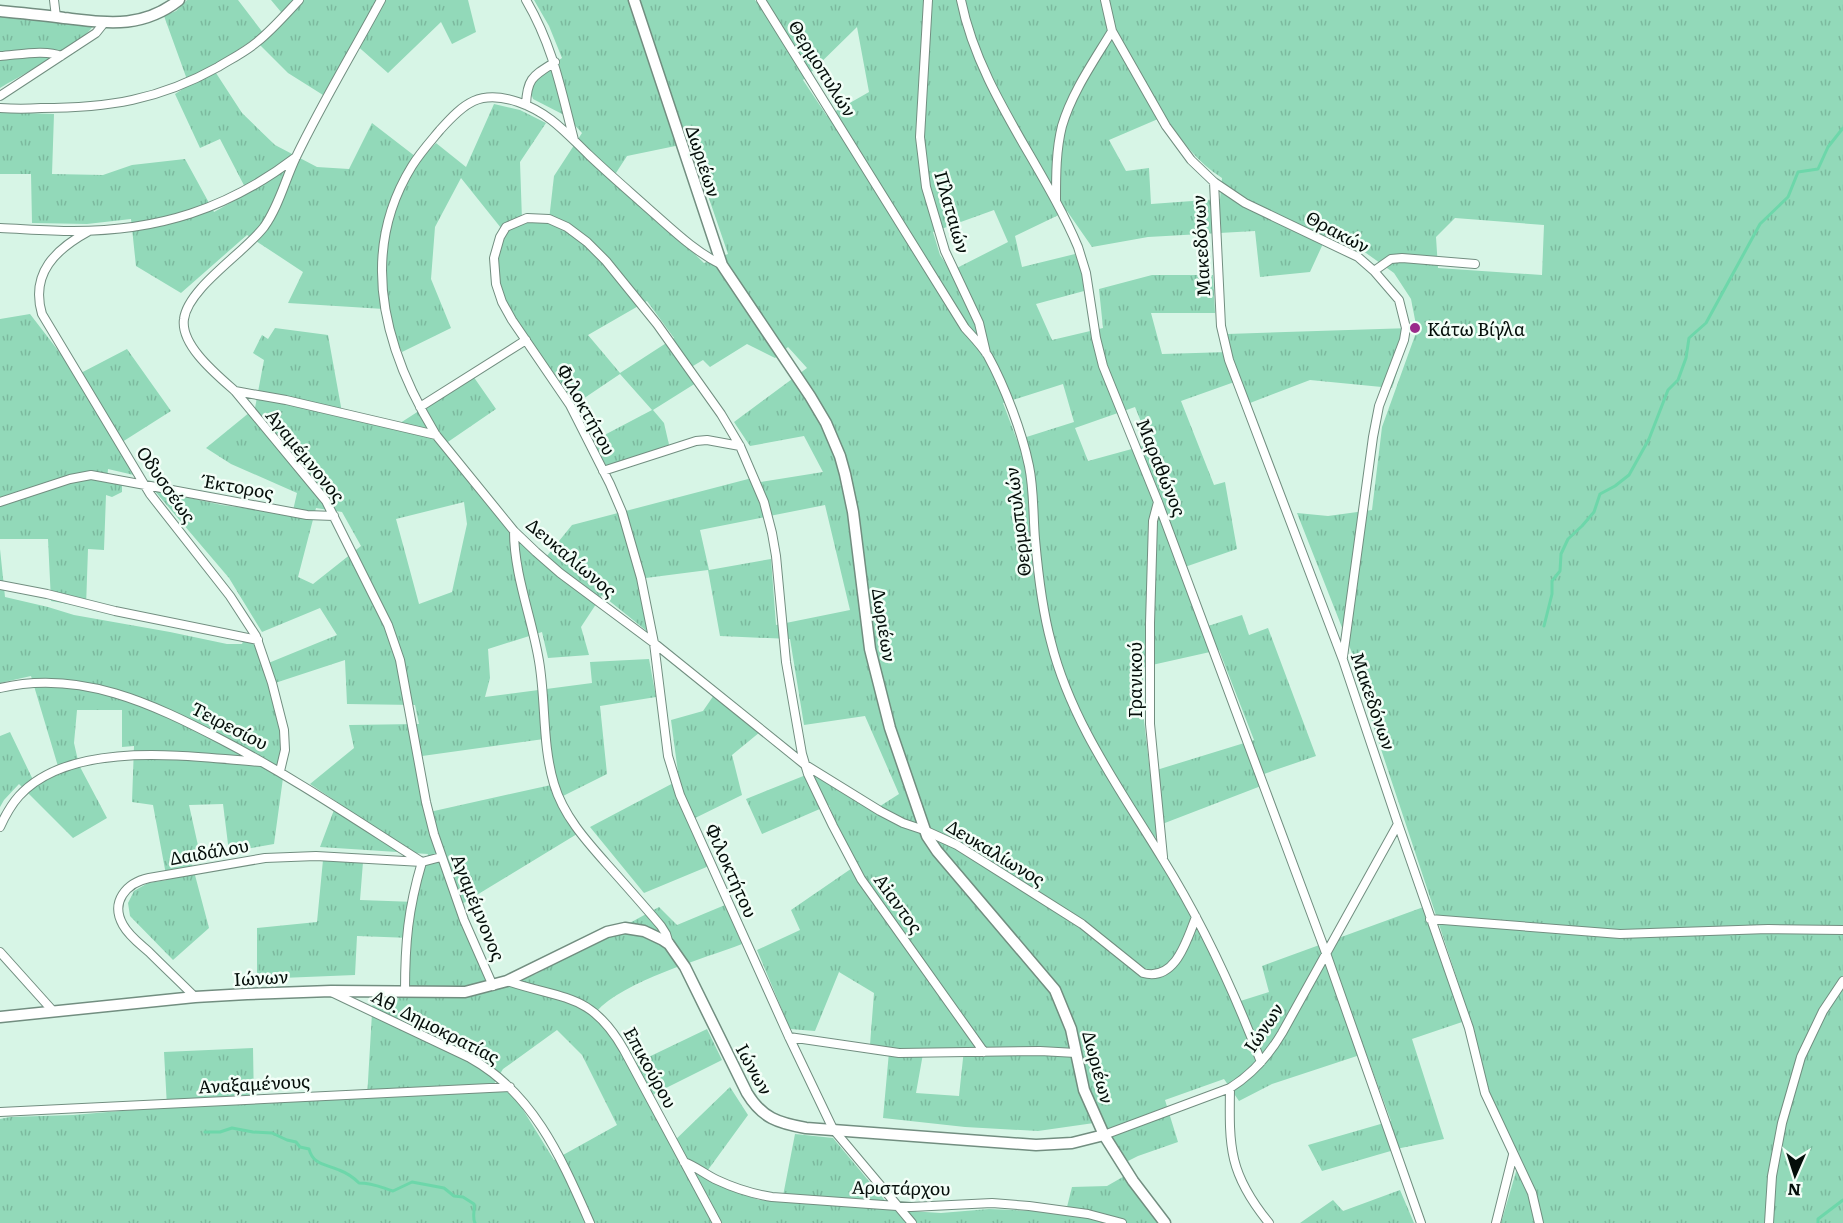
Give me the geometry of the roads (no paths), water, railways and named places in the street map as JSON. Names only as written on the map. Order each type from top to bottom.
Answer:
[{"type":"street","points":[[54,0],[56,17]]},
{"type":"street","points":[[0,10],[104,23],[123,23],[161,12],[179,0]]},
{"type":"street","points":[[0,108],[109,105],[164,92],[205,74],[249,48],[261,39],[299,0]]},
{"type":"street","name":"Αγαμέμνονος","points":[[381,0],[296,157],[268,221],[251,242],[195,294],[185,313],[184,330],[189,343],[217,376],[235,391],[318,490],[334,516],[384,615],[398,654],[426,802],[441,857],[464,920],[493,986]]},
{"type":"street","points":[[526,0],[555,62],[574,141]]},
{"type":"street","name":"Δωριέων","points":[[634,0],[722,265],[810,396],[840,456],[853,512],[870,649],[887,718],[924,830],[937,851],[1052,985],[1068,1020],[1084,1090],[1104,1135],[1133,1181],[1165,1223]]},
{"type":"street","name":"Θερμοπυλών","points":[[761,0],[965,328],[987,355],[1002,387],[1029,467],[1035,541],[1044,608],[1057,667],[1075,712],[1086,732],[1196,917],[1240,1007],[1261,1062]]},
{"type":"street","name":"Πλαταιών","points":[[928,0],[920,137],[926,187],[945,251],[979,323],[987,355]]},
{"type":"street","name":"Μαραθώνος","points":[[961,0],[969,33],[981,62],[1074,238],[1083,261],[1100,356],[1158,502],[1326,953],[1421,1223]]},
{"type":"street","name":"Θρακών","points":[[1105,0],[1112,31],[1172,135],[1191,160],[1214,182],[1245,203],[1358,257],[1400,300],[1406,328],[1404,340],[1379,406],[1372,437],[1343,660]]},
{"type":"street","points":[[0,96],[96,33],[104,23]]},
{"type":"street","points":[[1056,204],[1057,157],[1062,125],[1070,104],[1112,31]]},
{"type":"street","points":[[0,56],[55,53],[61,56]]},
{"type":"street","points":[[526,105],[527,91],[533,76],[555,62]]},
{"type":"street","name":"Δευκαλίωνος","points":[[722,265],[693,248],[549,116],[512,100],[490,97],[477,99],[461,107],[418,156],[402,183],[394,203],[386,234],[381,275],[394,351],[436,435],[514,531],[560,573],[654,643],[804,764],[880,811],[957,845],[1082,924],[1143,973],[1151,975],[1161,972],[1174,963],[1184,947],[1196,917]]},
{"type":"street","points":[[0,228],[89,231],[157,222],[205,210],[262,182],[296,157]]},
{"type":"street","name":"Μακεδόνων","points":[[1214,182],[1221,326],[1229,360],[1343,660],[1469,1028],[1485,1093],[1532,1193],[1539,1223]]},
{"type":"street","name":"Φιλοκτήτου","points":[[804,764],[784,643],[772,533],[764,502],[740,446],[715,405],[657,324],[618,274],[593,248],[578,234],[558,222],[542,217],[527,218],[506,227],[497,244],[494,258],[498,293],[512,320],[570,405],[622,512],[635,557],[654,643],[668,756],[676,785],[789,1037],[833,1129],[912,1223]]},
{"type":"street","name":"Οδυσσέως","points":[[89,231],[62,248],[50,263],[40,284],[40,306],[45,320],[145,485],[161,509],[240,608],[258,640],[284,730],[285,750],[280,771]]},
{"type":"street","points":[[1374,271],[1391,259],[1402,258],[1475,264]]},
{"type":"street","points":[[420,407],[526,340]]},
{"type":"street","points":[[235,391],[286,400],[436,435]]},
{"type":"street","points":[[603,471],[696,441],[707,440],[740,446]]},
{"type":"street","name":"Έκτορος","points":[[0,502],[87,476],[103,476],[307,515],[334,516]]},
{"type":"street","name":"Γρανικού","points":[[1158,502],[1154,521],[1149,673],[1150,724],[1163,859]]},
{"type":"street","points":[[514,531],[515,553],[539,661],[554,784],[574,824],[592,848],[661,926],[669,944]]},
{"type":"street","points":[[0,585],[258,640]]},
{"type":"street","name":"Τειρεσίου","points":[[0,688],[46,682],[80,685],[125,696],[180,718],[280,771],[422,862]]},
{"type":"street","points":[[0,827],[13,803],[34,782],[55,771],[87,762],[123,755],[150,754],[264,762]]},
{"type":"street","name":"Aiαντος","points":[[804,764],[861,879],[984,1052]]},
{"type":"street","name":"Ιώνων","points":[[0,1017],[195,997],[331,991],[454,993],[507,981],[615,929],[635,929],[644,931],[669,944],[685,967],[747,1093],[765,1115],[783,1123],[806,1128],[1036,1145],[1066,1144],[1104,1135],[1230,1088],[1261,1062],[1275,1044],[1398,824]]},
{"type":"street","name":"Δαιδάλου","points":[[195,997],[124,926],[119,903],[124,891],[130,885],[149,878],[265,858],[316,856],[422,862],[441,857]]},
{"type":"street","points":[[405,992],[408,916],[422,862]]},
{"type":"street","points":[[1431,919],[1620,934],[1768,929],[1843,930]]},
{"type":"street","points":[[0,952],[53,1011]]},
{"type":"street","name":"Επικούρου","points":[[507,981],[576,1001],[591,1009],[603,1020],[615,1034],[624,1050],[717,1223]]},
{"type":"street","points":[[1769,1223],[1772,1176],[1782,1123],[1802,1057],[1822,1011],[1843,981]]},
{"type":"street","name":"Αθ. Δημοκρατίας","points":[[331,991],[476,1061],[510,1087],[533,1114],[555,1146],[590,1223]]},
{"type":"street","points":[[789,1037],[899,1053],[1040,1051],[1076,1053]]},
{"type":"street","name":"Αναξαμένους","points":[[0,1112],[510,1087]]},
{"type":"street","points":[[1230,1088],[1230,1140],[1237,1171],[1248,1193],[1269,1223]]},
{"type":"street","points":[[1496,1223],[1513,1155]]},
{"type":"street","name":"Αριστάρχου","points":[[684,1162],[695,1166],[718,1181],[762,1195],[897,1206],[992,1203],[1019,1205],[1088,1214],[1122,1223]]},
{"type":"waterway","points":[[1544,626],[1552,594],[1552,581],[1560,571],[1561,554],[1568,539],[1594,512],[1600,494],[1629,475],[1649,439],[1668,390],[1678,380],[1686,358],[1689,338],[1706,323],[1760,224],[1788,197],[1798,172],[1818,169],[1828,147],[1843,128]]},
{"type":"waterway","points":[[205,1132],[220,1132],[232,1128],[272,1133],[309,1149],[317,1161],[345,1172],[359,1183],[372,1184],[393,1191],[412,1182],[444,1188],[454,1196],[463,1197],[474,1204],[475,1223]]},
{"type":"waterway","points":[[1818,1223],[1818,1219],[1843,1200]]},
{"type":"place","name":"Κάτω Βίγλα","points":[[1415,328]]}]
